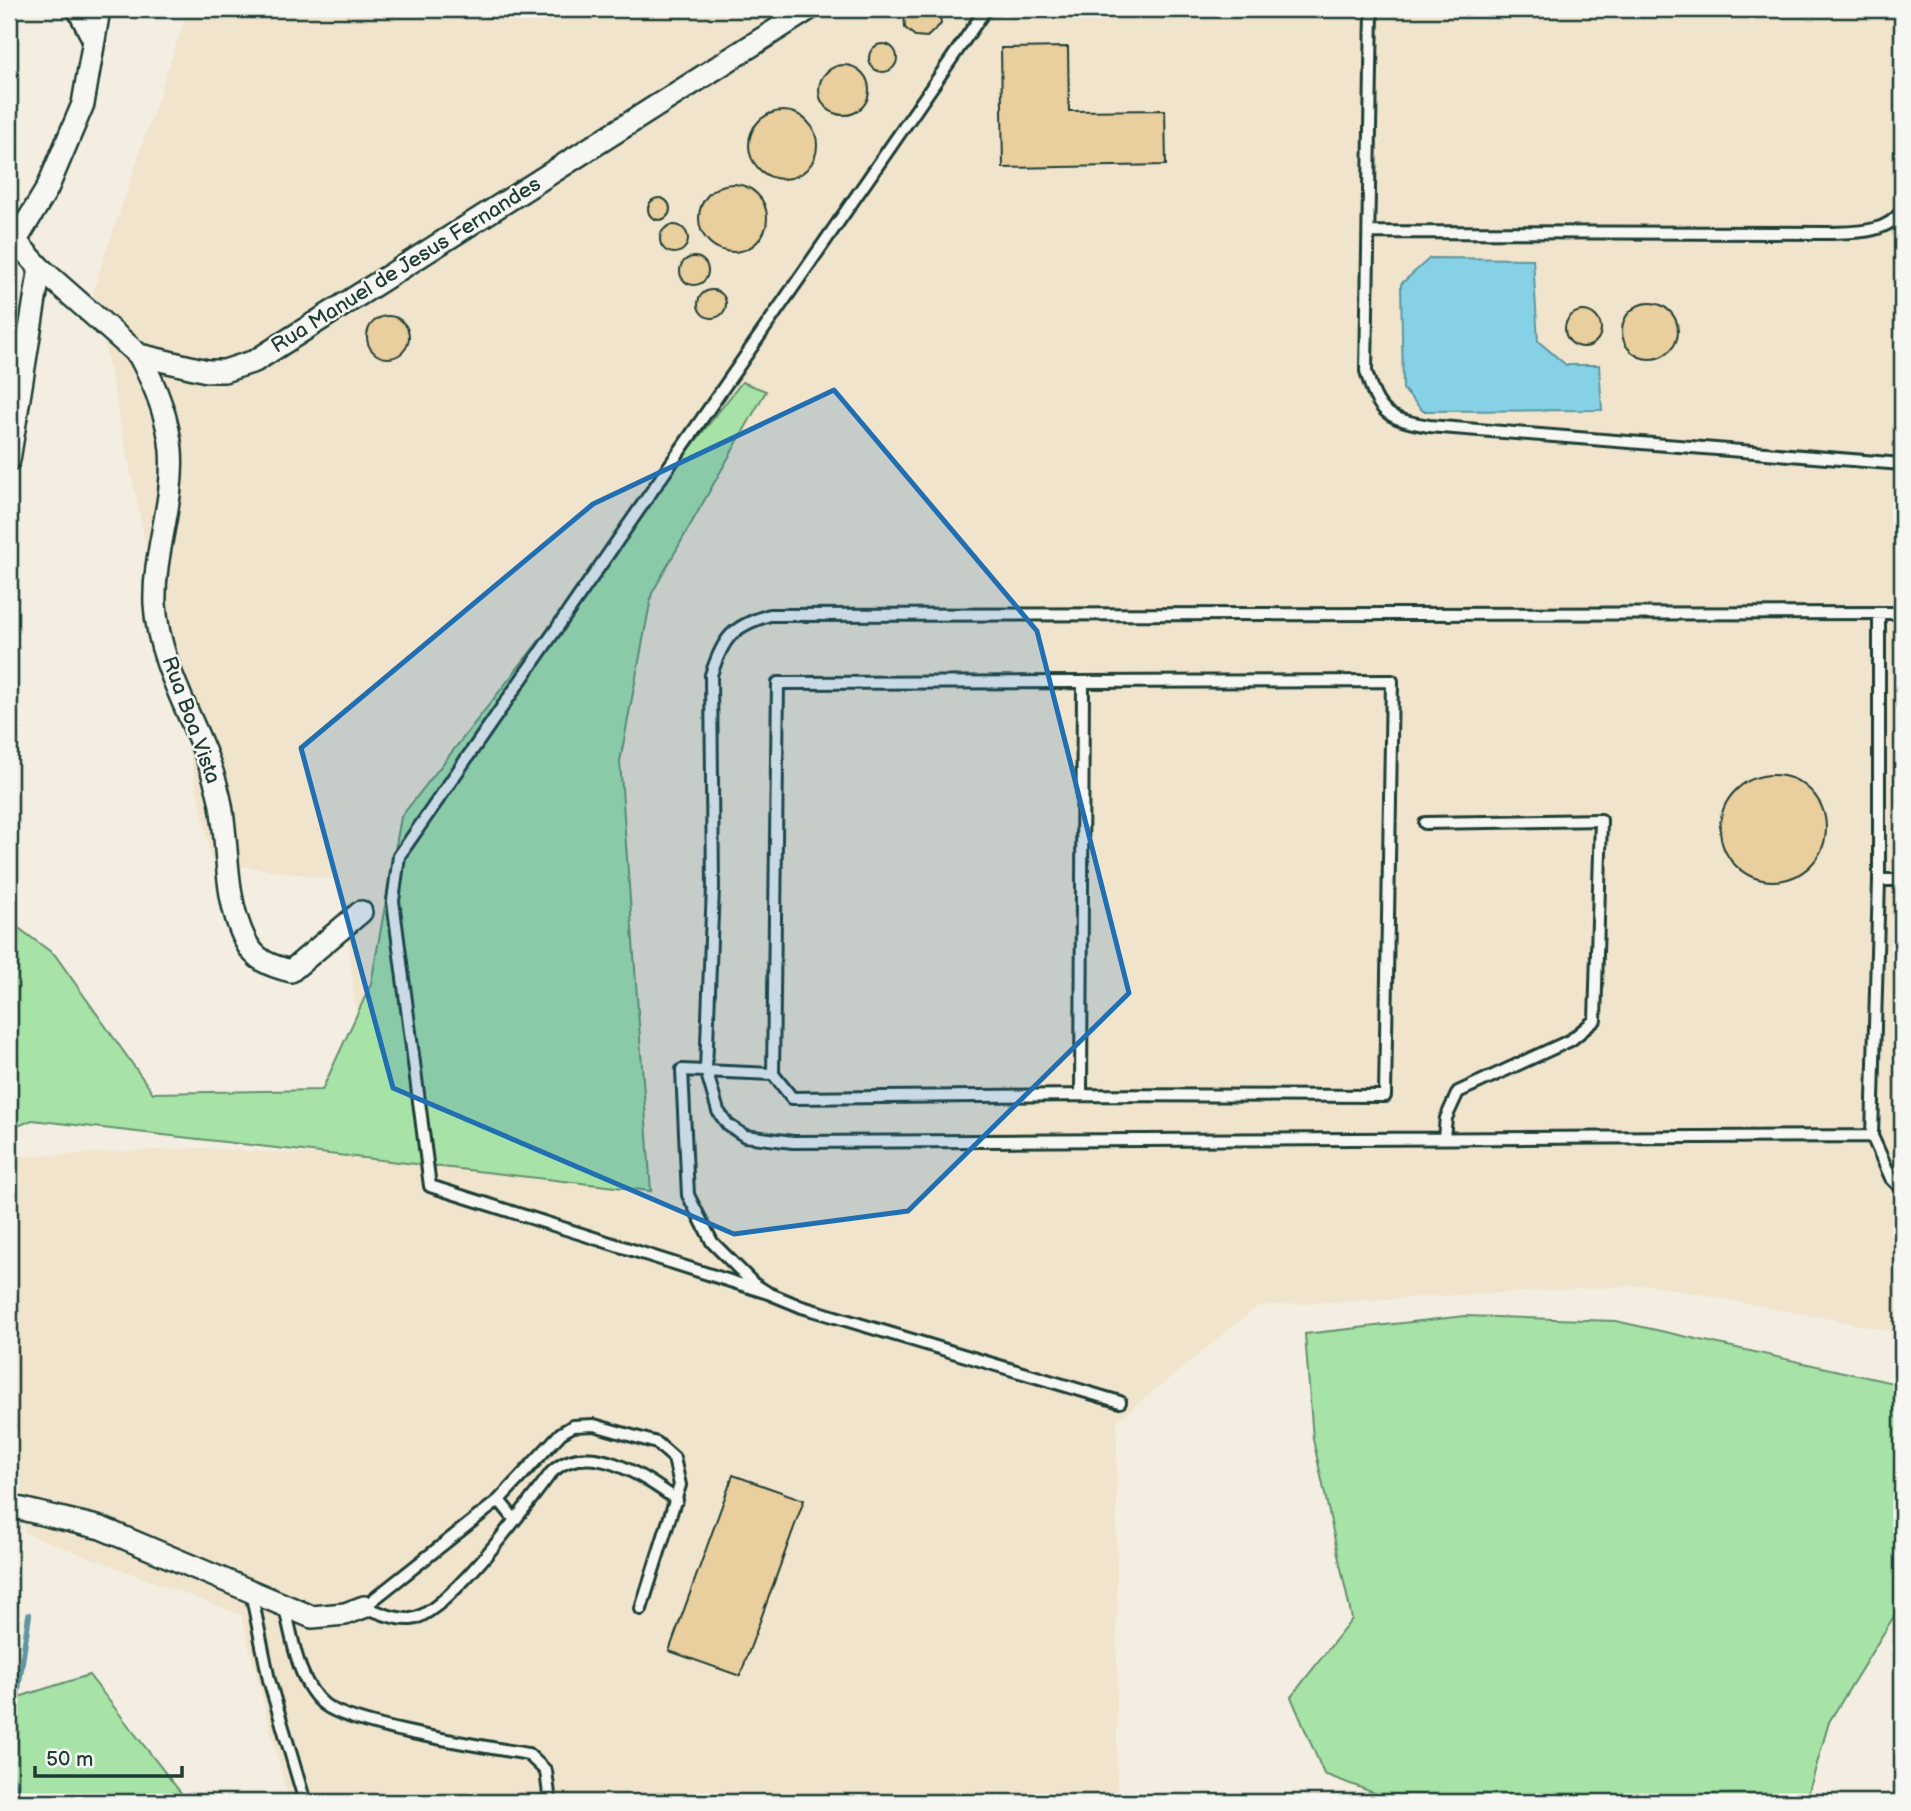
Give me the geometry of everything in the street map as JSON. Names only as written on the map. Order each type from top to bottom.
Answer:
[{"type":"street","points":[[78,9],[94,40]]},
{"type":"street","points":[[12,238],[47,189],[83,104],[99,9]]},
{"type":"street","name":"Rua Manuel de Jesus Fernandes","points":[[12,238],[40,268],[139,355],[208,371],[224,370],[255,361],[809,9]]},
{"type":"street","points":[[9,460],[40,268]]},
{"type":"street","name":"Rua Boa Vista","points":[[139,355],[157,390],[171,451],[170,483],[159,545],[155,605],[176,687],[205,751],[221,805],[228,890],[246,942],[266,965],[291,971],[361,912]]},
{"type":"street","points":[[9,1506],[101,1528],[285,1608],[312,1616],[332,1617],[364,1607]]},
{"type":"lane","points":[[986,9],[398,856],[393,901],[430,1186],[768,1293],[803,1307],[1120,1402]]},
{"type":"lane","points":[[1372,9],[1366,371],[1373,396],[1384,412],[1400,421],[1902,464]]},
{"type":"lane","points":[[1369,232],[1862,231],[1889,223],[1902,210]]},
{"type":"lane","points":[[1872,1136],[793,1142],[745,1136],[728,1125],[718,1111],[706,1070],[713,887],[711,675],[719,650],[732,632],[747,622],[771,615],[1902,613]]},
{"type":"lane","points":[[1879,614],[1880,880],[1872,1136],[1891,1178],[1902,1189]]},
{"type":"lane","points":[[1392,681],[1385,1096],[792,1098],[773,1074],[778,683],[1392,681]]},
{"type":"lane","points":[[1081,1095],[1083,682]]},
{"type":"lane","points":[[1425,822],[1601,820],[1595,1020],[1571,1040],[1458,1092],[1446,1118],[1444,1138]]},
{"type":"lane","points":[[1880,880],[1902,880]]},
{"type":"lane","points":[[768,1293],[754,1284],[712,1242],[688,1195],[682,1070],[773,1074]]},
{"type":"lane","points":[[364,1607],[499,1500],[561,1433],[582,1425],[594,1425],[657,1443],[668,1450],[680,1472],[677,1500],[640,1609]]},
{"type":"lane","points":[[364,1607],[399,1618],[410,1619],[428,1613],[453,1591],[562,1462],[586,1456],[627,1470],[677,1500]]},
{"type":"lane","points":[[499,1500],[515,1520]]},
{"type":"lane","points":[[251,1592],[269,1680],[305,1802]]},
{"type":"lane","points":[[285,1608],[296,1656],[309,1685],[326,1706],[357,1720],[528,1754],[546,1771],[550,1802]]},
{"type":"highlighted area","points":[[834,390],[1037,631],[1129,993],[908,1211],[734,1234],[393,1088],[301,748],[593,504]]},
{"type":"shaded area","points":[[188,9],[1902,9],[1902,1333],[1651,1285],[1258,1306],[1117,1421],[1117,1802],[289,1802],[241,1615],[25,1533],[9,1321],[9,1157],[200,1148],[371,1158],[342,880],[212,862],[93,291]]},
{"type":"green space","points":[[742,382],[766,391],[652,593],[620,761],[651,1191],[32,1120],[9,1130],[9,921],[55,955],[153,1093],[322,1090],[371,984],[401,817]]},
{"type":"green space","points":[[1465,1316],[1616,1321],[1902,1385],[1902,1603],[1829,1722],[1806,1802],[1398,1802],[1324,1774],[1291,1697],[1352,1619],[1313,1439],[1305,1334]]},
{"type":"green space","points":[[89,1675],[188,1802],[9,1802],[9,1700]]},
{"type":"water","points":[[1430,258],[1533,259],[1538,341],[1566,365],[1599,365],[1602,410],[1423,411],[1403,389],[1401,284]]},
{"type":"building","points":[[904,9],[939,9],[941,24],[927,37],[915,36],[905,28]]},
{"type":"building","points":[[883,44],[893,48],[897,58],[893,68],[883,72],[873,68],[869,58],[873,48]]},
{"type":"building","points":[[1068,47],[1069,111],[1165,110],[1166,165],[1003,168],[1001,48]]},
{"type":"building","points":[[834,66],[854,66],[868,80],[868,100],[854,114],[834,114],[820,100],[820,80]]},
{"type":"building","points":[[783,111],[796,114],[807,121],[814,132],[817,145],[814,158],[807,169],[796,176],[783,179],[770,176],[759,169],[752,158],[749,145],[752,132],[759,121],[770,114]]},
{"type":"building","points":[[733,184],[746,187],[757,194],[764,205],[767,218],[764,231],[757,242],[746,249],[733,252],[720,249],[709,242],[702,231],[699,218],[702,205],[709,194],[720,187]]},
{"type":"building","points":[[659,198],[669,205],[670,209],[663,219],[659,220],[649,213],[648,209],[655,199]]},
{"type":"building","points":[[674,225],[684,229],[688,239],[684,249],[674,253],[664,249],[660,239],[664,229]]},
{"type":"building","points":[[694,257],[704,261],[708,271],[704,281],[694,285],[684,281],[680,271],[684,261]]},
{"type":"building","points":[[712,290],[722,294],[726,304],[722,314],[712,318],[702,314],[698,304],[702,294]]},
{"type":"building","points":[[1644,303],[1656,303],[1670,311],[1678,325],[1676,342],[1670,351],[1656,359],[1644,359],[1627,347],[1622,337],[1622,325],[1634,308]]},
{"type":"building","points":[[1583,311],[1595,317],[1601,329],[1595,341],[1583,347],[1571,341],[1565,329],[1571,317]]},
{"type":"building","points":[[388,316],[403,322],[409,337],[403,352],[388,358],[373,352],[367,337],[373,322]]},
{"type":"building","points":[[1773,775],[1793,779],[1810,791],[1822,808],[1826,828],[1822,848],[1810,865],[1793,877],[1773,881],[1753,877],[1736,865],[1724,848],[1720,828],[1724,808],[1736,791],[1753,779]]},
{"type":"building","points":[[733,1475],[804,1500],[740,1676],[669,1651]]},
{"type":"waterway","points":[[9,1750],[29,1615]]},
{"type":"waterway","points":[[9,1770],[22,1802]]}]
